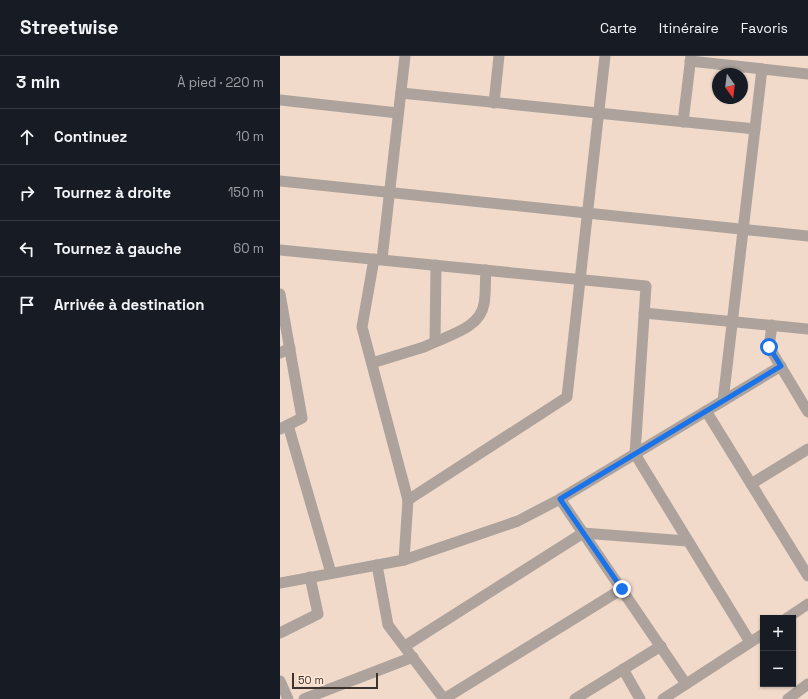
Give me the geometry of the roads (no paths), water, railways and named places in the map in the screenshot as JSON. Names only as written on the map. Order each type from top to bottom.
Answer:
[{"type":"street","points":[[404,560],[408,500],[362,327],[378,259],[389,192],[405,56]]},
{"type":"street","points":[[494,103],[499,56]]},
{"type":"street","points":[[408,500],[567,397],[605,56]]},
{"type":"street","points":[[683,122],[690,59],[808,74]]},
{"type":"street","points":[[723,401],[762,69]]},
{"type":"street","points":[[400,93],[755,129]]},
{"type":"street","points":[[280,100],[398,113]]},
{"type":"street","points":[[280,181],[808,236]]},
{"type":"street","points":[[280,250],[646,286],[634,454],[750,642]]},
{"type":"street","points":[[435,342],[436,265]]},
{"type":"street","points":[[372,363],[424,347],[465,329],[477,320],[484,305],[486,270]]},
{"type":"street","points":[[280,294],[285,351],[302,418],[284,427],[331,573]]},
{"type":"street","points":[[644,313],[808,329]]},
{"type":"street","points":[[772,325],[769,347],[808,412]]},
{"type":"street","points":[[280,583],[404,560],[518,521],[560,499],[781,366]]},
{"type":"street","points":[[706,411],[808,576]]},
{"type":"street","points":[[751,484],[808,449]]},
{"type":"street","points":[[560,499],[686,684]]},
{"type":"street","points":[[404,646],[583,533],[687,541]]},
{"type":"street","points":[[376,565],[388,624],[444,699],[622,589]]},
{"type":"street","points":[[280,633],[318,614],[310,577]]},
{"type":"street","points":[[792,615],[808,604]]},
{"type":"street","points":[[663,699],[760,636]]},
{"type":"street","points":[[575,699],[661,646]]},
{"type":"street","points":[[304,699],[412,657]]},
{"type":"street","points":[[623,669],[640,699]]},
{"type":"street","points":[[280,681],[288,699]]},
{"type":"street","points":[[788,699],[808,684]]}]
